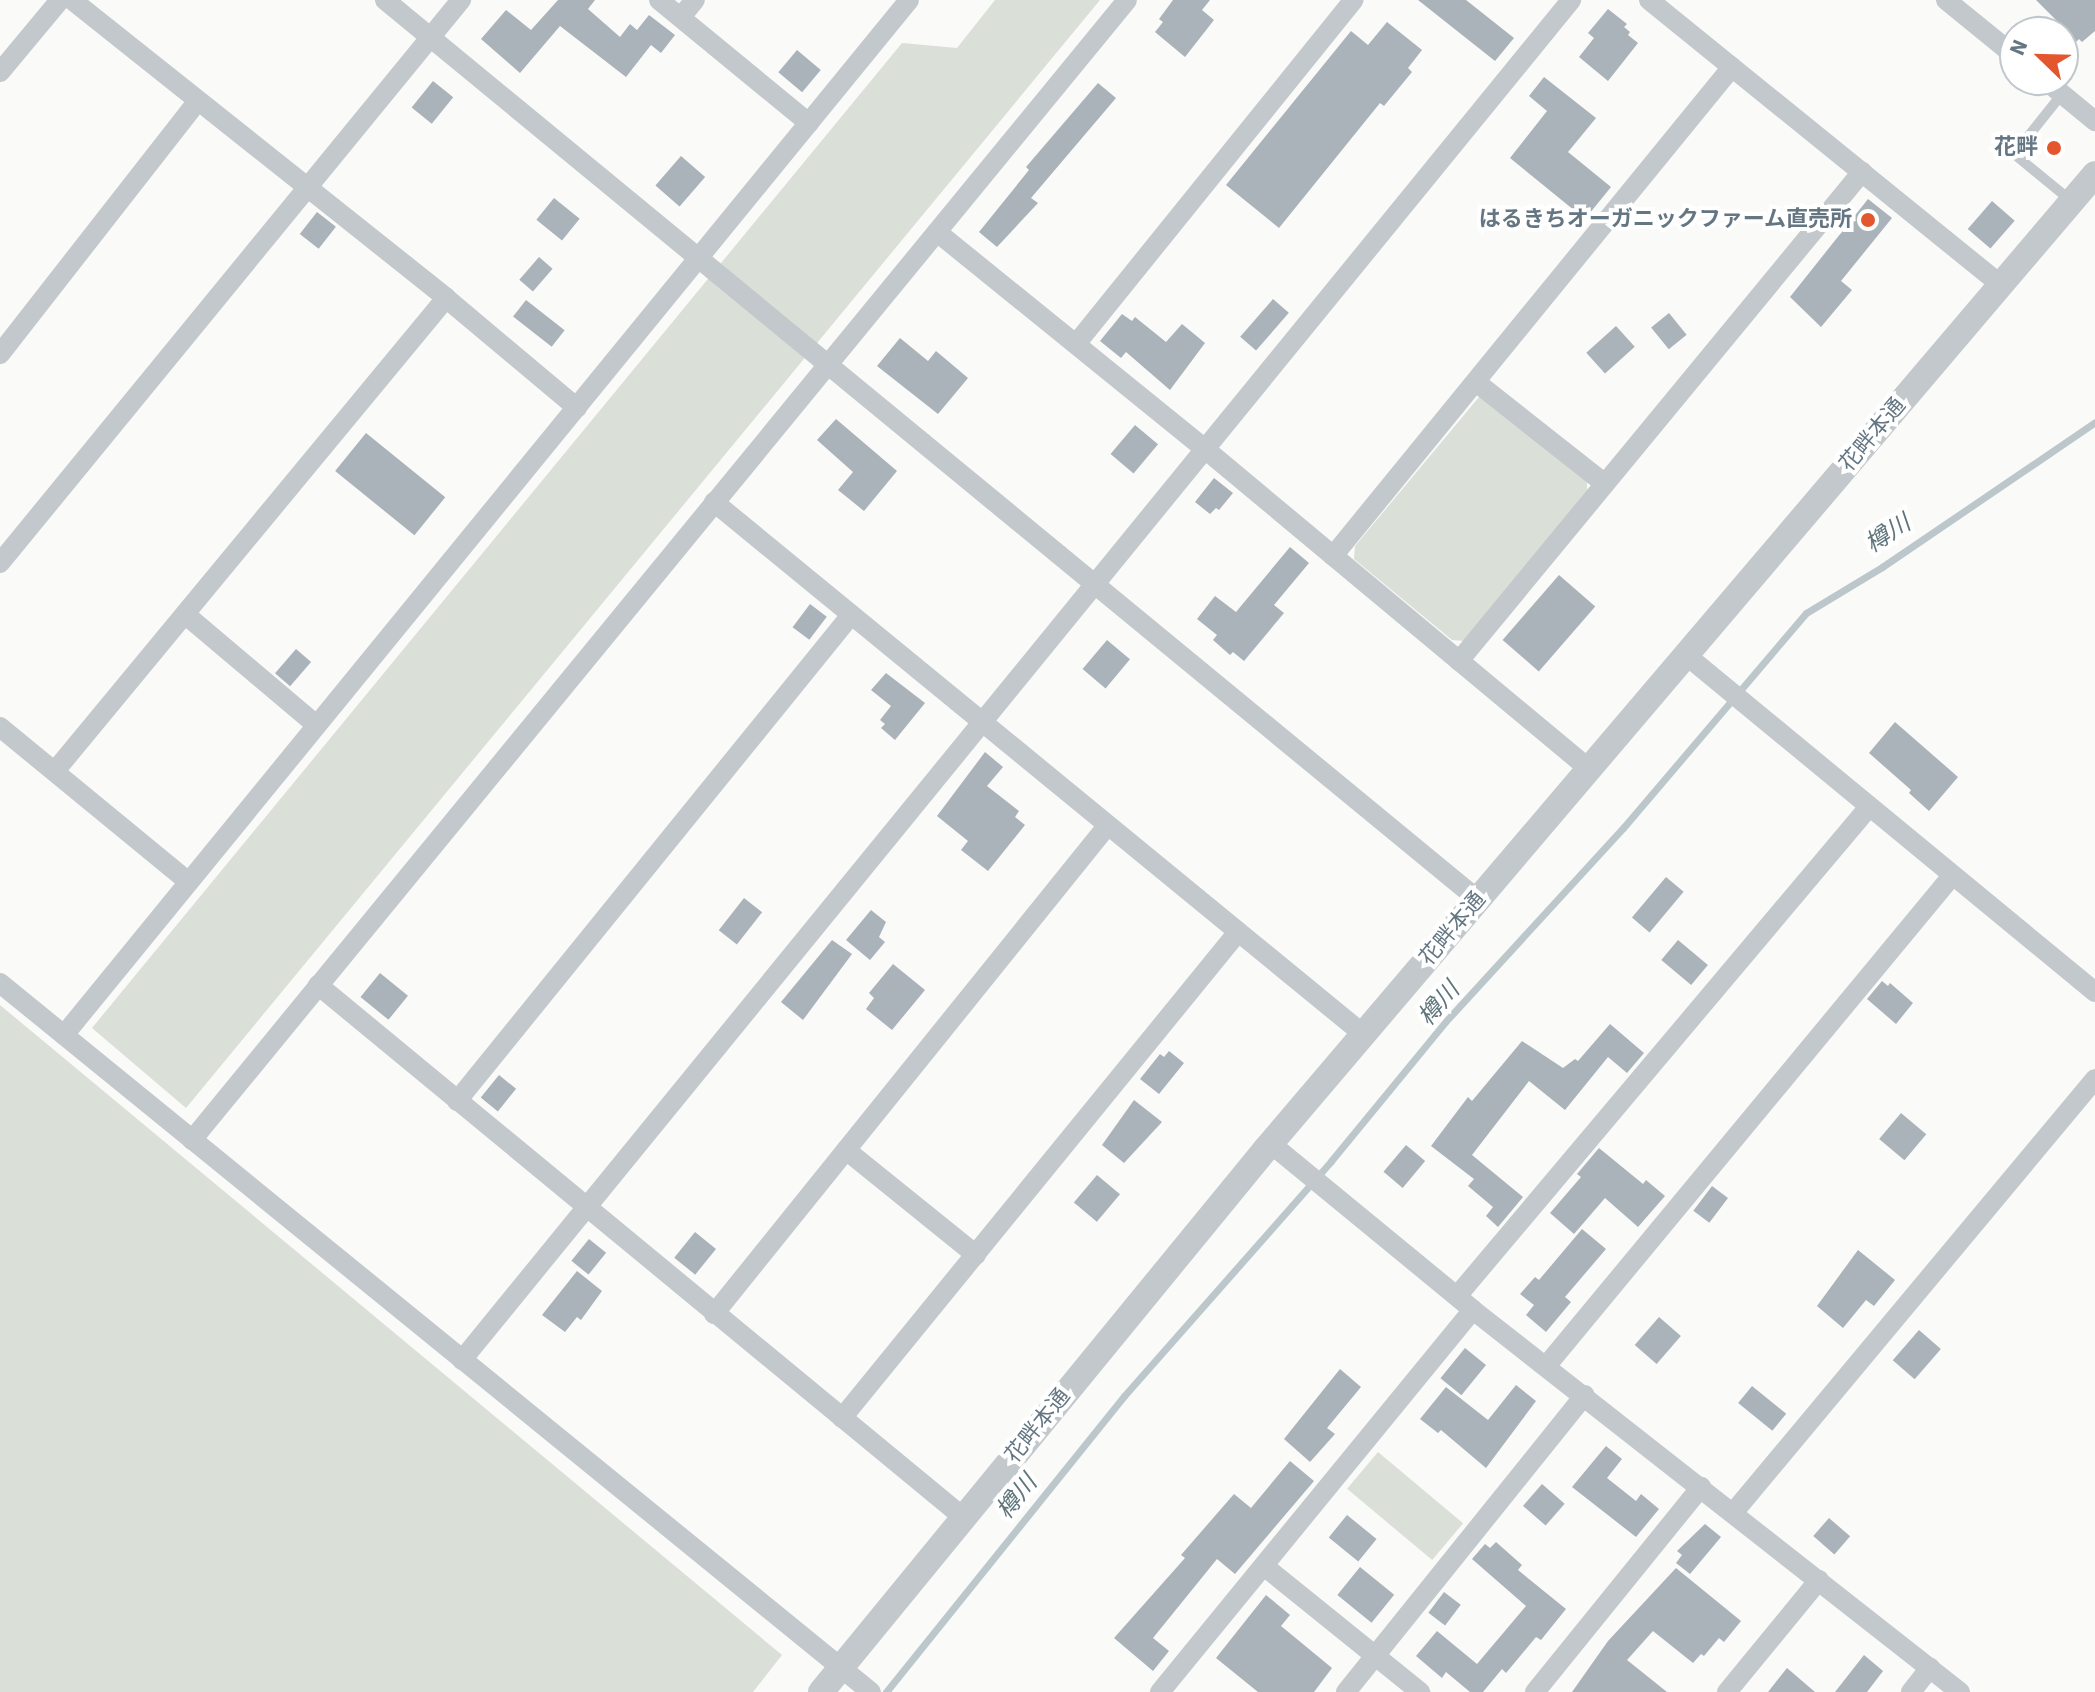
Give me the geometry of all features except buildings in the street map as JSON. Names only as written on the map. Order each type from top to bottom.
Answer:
[{"type":"street","points":[[0,72],[60,0]]},
{"type":"street","points":[[72,0],[446,298],[577,408]]},
{"type":"street","points":[[385,0],[1093,586],[1477,899]]},
{"type":"street","points":[[0,563],[461,0]]},
{"type":"street","points":[[659,0],[809,123]]},
{"type":"street","points":[[681,17],[695,0]]},
{"type":"street","points":[[64,1035],[909,0]]},
{"type":"street","points":[[192,1140],[1127,0]]},
{"type":"street","points":[[1076,344],[1354,0]]},
{"type":"street","points":[[462,1360],[1571,0]]},
{"type":"street","points":[[1649,0],[2001,285]]},
{"type":"street","points":[[1946,0],[1999,43]]},
{"type":"street","points":[[1333,556],[1732,67]]},
{"type":"street","points":[[2064,96],[2095,121]]},
{"type":"street","points":[[0,354],[197,102]]},
{"type":"street","points":[[1459,661],[1862,172]]},
{"type":"street","name":"花畔本通","points":[[821,1692],[1270,1143],[2095,174]]},
{"type":"street","points":[[937,232],[1205,449],[1589,769]]},
{"type":"street","points":[[55,771],[446,298]]},
{"type":"street","points":[[1476,382],[1605,484]]},
{"type":"street","points":[[714,502],[1363,1034]]},
{"type":"street","points":[[186,615],[316,725]]},
{"type":"street","points":[[457,1101],[851,615]]},
{"type":"street","points":[[1686,655],[2095,992]]},
{"type":"street","points":[[0,727],[189,882]]},
{"type":"street","points":[[1458,1295],[1869,807]]},
{"type":"street","points":[[714,1314],[1107,826]]},
{"type":"street","points":[[1547,1365],[1952,876]]},
{"type":"street","points":[[842,1418],[1238,932]]},
{"type":"street","points":[[0,983],[869,1690]]},
{"type":"street","points":[[318,985],[963,1517]]},
{"type":"street","points":[[1733,1513],[2095,1079]]},
{"type":"street","points":[[1270,1143],[1473,1310],[1960,1692]]},
{"type":"street","points":[[846,1150],[976,1255]]},
{"type":"street","points":[[1160,1692],[1473,1310]]},
{"type":"street","points":[[1346,1692],[1585,1395]]},
{"type":"street","points":[[1535,1692],[1701,1487]]},
{"type":"street","points":[[1264,1566],[1420,1692]]},
{"type":"street","points":[[1727,1692],[1819,1580]]},
{"type":"street","points":[[1911,1692],[1930,1668]]},
{"type":"lane","points":[[2060,96],[2014,154],[2072,201]]},
{"type":"shaded area","points":[[995,0],[1100,0],[186,1108],[92,1028],[902,43],[957,48]]},
{"type":"shaded area","points":[[1487,396],[1587,480],[1587,490],[1465,641],[1452,640],[1354,559],[1355,546],[1479,397]]},
{"type":"shaded area","points":[[0,1005],[782,1655],[753,1692],[0,1692]]},
{"type":"shaded area","points":[[1378,1452],[1463,1523],[1432,1560],[1347,1489]]},
{"type":"waterway","name":"樽川","points":[[886,1692],[1124,1396],[1331,1161],[1446,1021],[1623,828],[1806,613],[1882,567],[2095,422]]},
{"type":"place","name":"花畔","points":[[2054,148]]},
{"type":"place","name":"はるきちオーガニックファーム直売所","points":[[1868,220]]}]
